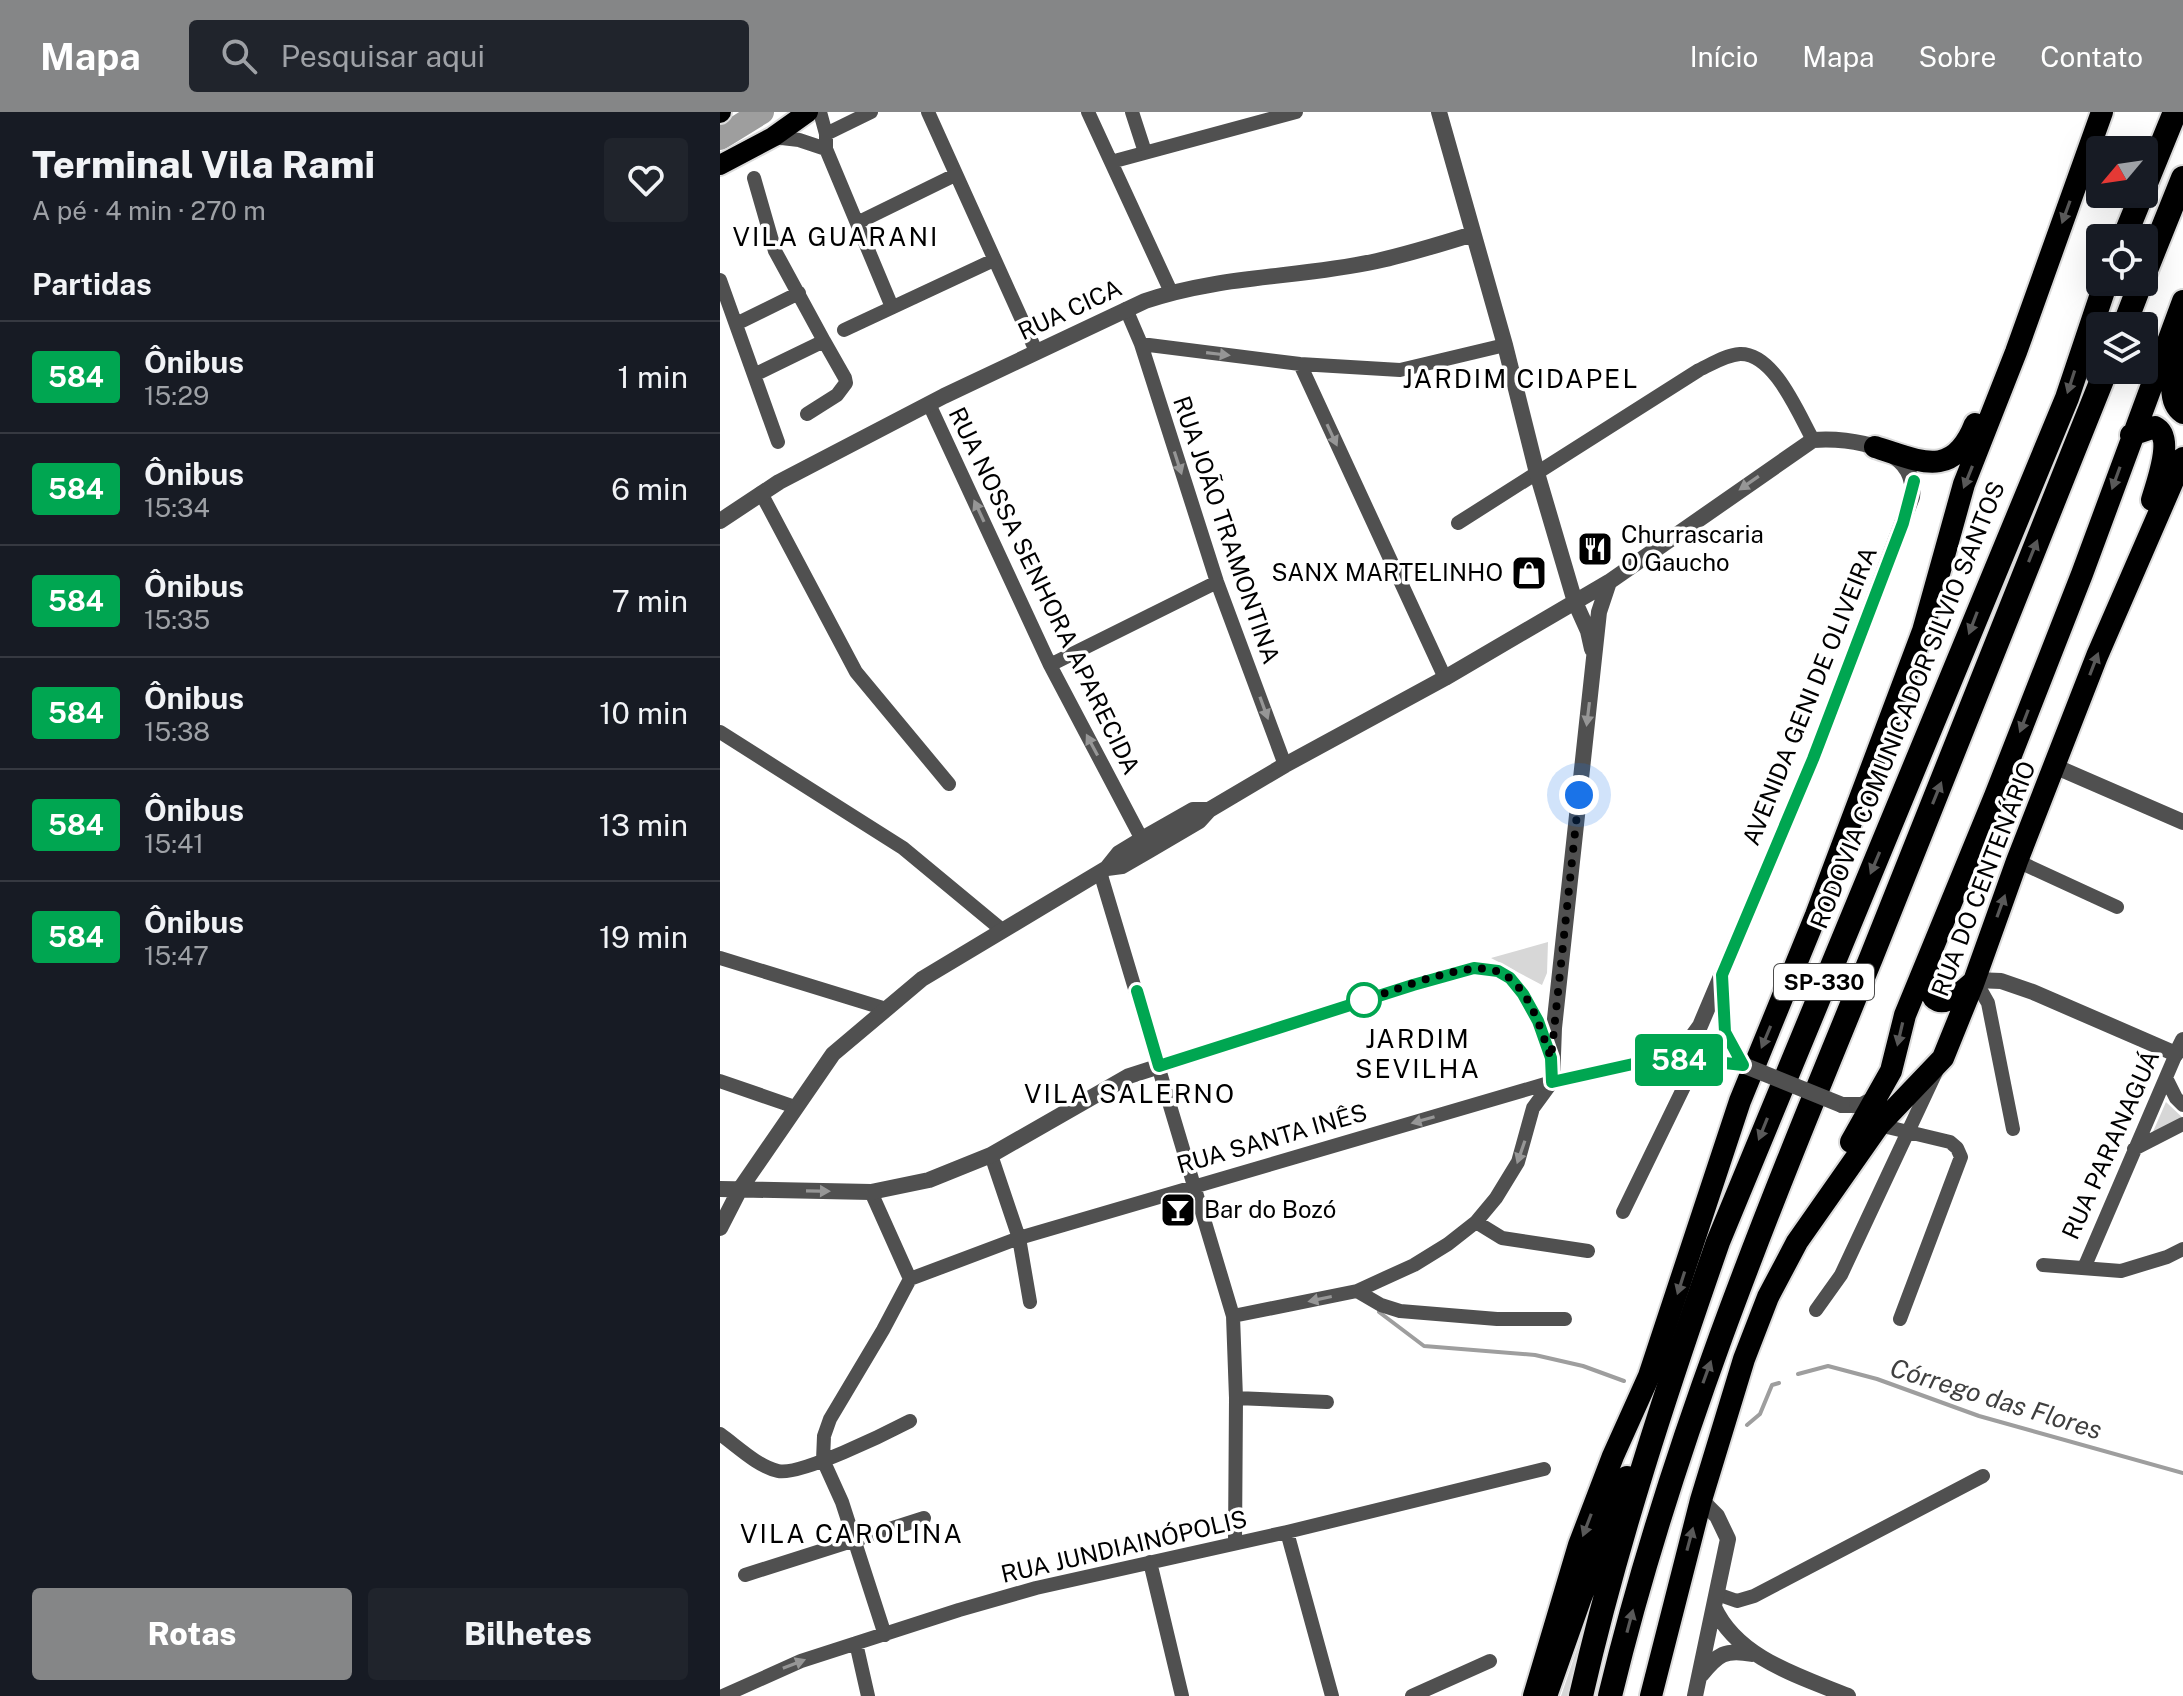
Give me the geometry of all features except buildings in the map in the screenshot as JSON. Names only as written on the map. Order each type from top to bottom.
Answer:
[{"type":"highway","points":[[1534,1696],[1579,1545],[1613,1456],[1649,1376],[1740,1101],[1816,915],[1923,631],[1964,484],[2016,352],[2102,112]]},
{"type":"highway","points":[[2158,154],[2175,112]]},
{"type":"highway","points":[[2158,240],[2183,178]]},
{"type":"highway","name":"RODOVIA COMUNICADOR SILVIO SANTOS","points":[[1581,1696],[1675,1365],[1718,1242],[2067,398],[2101,296]]},
{"type":"highway","points":[[1872,1122],[1878,1097],[1891,1071],[1905,1015],[2082,574],[2183,301]]},
{"type":"highway","points":[[2183,335],[2173,382],[2173,400],[2183,413]]},
{"type":"highway","points":[[1875,447],[1919,461],[1942,461],[1957,456],[1967,443],[1995,371],[2016,352]]},
{"type":"highway","name":"SP-330","points":[[1610,1696],[1651,1544],[1694,1408],[1750,1252],[2100,384]]},
{"type":"highway","points":[[2128,582],[2158,479],[2164,437],[2161,430],[2155,427],[2131,435]]},
{"type":"highway","name":"RUA DO CENTENÁRIO","points":[[1943,1058],[2054,766],[2128,582],[2183,458]]},
{"type":"highway","points":[[1928,962],[1930,991],[1935,998],[1952,1000],[1975,980]]},
{"type":"highway","points":[[1651,1696],[1701,1500],[1744,1359],[1768,1297],[1797,1242],[1872,1122],[1943,1058]]},
{"type":"highway","points":[[1545,1696],[1585,1583],[1675,1365]]},
{"type":"main road","points":[[720,165],[773,137],[808,112]]},
{"type":"street","points":[[820,112],[826,141],[892,307]]},
{"type":"street","points":[[773,137],[826,141],[871,112]]},
{"type":"street","points":[[928,112],[1036,351]]},
{"type":"street","points":[[1088,112],[1171,292]]},
{"type":"street","points":[[1132,112],[1145,152]]},
{"type":"street","points":[[1111,162],[1296,112]]},
{"type":"street","points":[[1439,112],[1505,345],[1537,473],[1595,661]]},
{"type":"street","points":[[857,223],[955,175]]},
{"type":"street","points":[[754,178],[775,251],[845,378],[846,383],[837,395],[807,414]]},
{"type":"street","name":"RUA CICA","points":[[720,521],[761,493],[929,404],[1126,309],[1171,292],[1246,278],[1376,262],[1473,234]]},
{"type":"street","points":[[844,330],[994,260]]},
{"type":"street","points":[[720,280],[778,442]]},
{"type":"street","points":[[736,324],[799,293]]},
{"type":"street","name":"RUA JOÃO TRAMONTINA","points":[[1126,309],[1141,344],[1217,582],[1285,765]]},
{"type":"street","points":[[754,375],[824,341]]},
{"type":"street","points":[[1141,344],[1300,364],[1400,370],[1505,345]]},
{"type":"street","points":[[1458,523],[1699,370],[1738,354],[1753,355],[1773,371],[1813,440]]},
{"type":"street","points":[[1300,364],[1445,678]]},
{"type":"street","name":"RUA NOSSA SENHORA APARECIDA","points":[[929,404],[1050,665],[1145,845]]},
{"type":"street","points":[[720,1228],[740,1189],[833,1054],[922,979],[1104,870],[1119,853],[1199,821],[1209,810],[1285,765],[1445,678],[1609,582],[1813,440],[1852,439],[1875,447]]},
{"type":"street","name":"AVENIDA GENI DE OLIVEIRA","points":[[1651,1060],[1692,1037],[1700,1026],[1813,759],[1912,497],[1914,481],[1907,468],[1897,458],[1875,447]]},
{"type":"street","points":[[761,493],[856,672],[949,784]]},
{"type":"street","points":[[1050,665],[1217,582]]},
{"type":"street","points":[[1233,1316],[1357,1291],[1414,1265],[1476,1222],[1496,1198],[1518,1162],[1533,1108],[1552,1082],[1551,1058],[1599,612],[1609,582]]},
{"type":"street","points":[[720,732],[903,848],[1002,930]]},
{"type":"street","points":[[2054,766],[2183,822]]},
{"type":"street","points":[[2017,861],[2117,907]]},
{"type":"street","points":[[1104,870],[1233,1316],[1235,1543]]},
{"type":"street","points":[[720,958],[886,1009]]},
{"type":"street","points":[[720,1189],[871,1192],[929,1180],[991,1155],[1107,1087],[1159,1066],[1474,968],[1498,971],[1510,978],[1538,1021],[1551,1058]]},
{"type":"street","points":[[1722,975],[1725,1032],[1743,1065]]},
{"type":"street","points":[[1975,980],[2001,981],[2180,1047]]},
{"type":"street","points":[[1975,980],[1988,1003],[2013,1129]]},
{"type":"street","name":"RUA PARANAGUÁ","points":[[2084,1268],[2180,1047]]},
{"type":"street","name":"RUA DO CENTENÁRIO","points":[[1816,1310],[1841,1275],[1943,1058]]},
{"type":"street","points":[[1651,1060],[1697,1060],[1743,1065],[1842,1105],[1872,1122],[1950,1142],[1957,1148],[1961,1157],[1900,1319]]},
{"type":"street","name":"RUA SANTA INÊS","points":[[910,1279],[1019,1238],[1552,1082],[1651,1060]]},
{"type":"street","points":[[1623,1212],[1697,1060]]},
{"type":"street","points":[[2166,1078],[2183,1105]]},
{"type":"street","points":[[720,1081],[795,1107]]},
{"type":"street","points":[[1842,1105],[1862,1105],[1878,1097]]},
{"type":"street","points":[[2134,1149],[2183,1124]]},
{"type":"street","points":[[991,1155],[1019,1238],[1030,1302]]},
{"type":"street","points":[[871,1192],[910,1279],[830,1419],[824,1436],[823,1460],[854,1539],[885,1635]]},
{"type":"street","points":[[1476,1222],[1502,1238],[1588,1251]]},
{"type":"street","points":[[2043,1265],[2121,1271],[2183,1249]]},
{"type":"street","points":[[1357,1291],[1381,1305],[1400,1311],[1497,1319],[1565,1319]]},
{"type":"street","points":[[1236,1398],[1327,1402]]},
{"type":"street","points":[[720,1434],[780,1472],[823,1460],[910,1421]]},
{"type":"street","name":"RUA JUNDIAINÓPOLIS","points":[[723,1696],[801,1661],[1036,1588],[1287,1532],[1544,1469]]},
{"type":"street","points":[[1715,1601],[1737,1601],[1754,1596],[1983,1476]]},
{"type":"street","points":[[1697,1688],[1728,1539],[1717,1516],[1701,1500]]},
{"type":"street","points":[[745,1575],[924,1518]]},
{"type":"street","points":[[1287,1532],[1332,1696]]},
{"type":"street","points":[[1150,1562],[1182,1696]]},
{"type":"street","points":[[1715,1601],[1728,1632],[1754,1654]]},
{"type":"street","points":[[856,1643],[868,1696]]},
{"type":"street","points":[[1697,1688],[1712,1663],[1735,1650],[1754,1654],[1837,1694]]},
{"type":"street","points":[[1412,1696],[1490,1661]]},
{"type":"shaded area","points":[[1548,942],[1547,973],[1542,985],[1491,958]]},
{"type":"shaded area","points":[[2166,1102],[2183,1118],[2152,1134]]},
{"type":"shaded area","points":[[1586,1622],[1588,1636],[1572,1696],[1561,1696]]},
{"type":"waterway","points":[[720,138],[762,112]]},
{"type":"waterway","name":"Córrego das Flores","points":[[1379,1312],[1424,1346],[1535,1355],[1583,1366],[1624,1381]]},
{"type":"waterway","name":"Córrego das Flores","points":[[1798,1374],[1828,1366],[1877,1379],[1979,1416],[2183,1473]]},
{"type":"waterway","name":"Córrego das Flores","points":[[1747,1425],[1760,1414],[1772,1385],[1779,1383]]},
{"type":"bus line","name":"584","points":[[1137,991],[1159,1066],[1474,968],[1498,971],[1510,978],[1523,994],[1538,1021],[1551,1058],[1552,1082],[1651,1060],[1697,1060],[1743,1065],[1725,1032],[1722,975],[1813,759],[1903,523],[1914,481]]},
{"type":"place","name":"Churrascaria O Gaucho","points":[[1595,549]]},
{"type":"place","name":"SANX MARTELINHO","points":[[1529,573]]},
{"type":"place","name":"Bar do Bozó","points":[[1178,1210]]},
{"type":"district","name":"VILA GUARANI","points":[[836,237]]},
{"type":"district","name":"JARDIM CIDAPEL","points":[[1521,379]]},
{"type":"district","name":"JARDIM SEVILHA","points":[[1418,1054]]},
{"type":"district","name":"VILA SALERNO","points":[[1130,1094]]},
{"type":"district","name":"VILA CAROLINA","points":[[852,1534]]},
{"type":"route","points":[[1364,1000],[1354,1004],[1474,968],[1498,971],[1510,978],[1523,994],[1538,1021],[1551,1058],[1579,795]]}]
